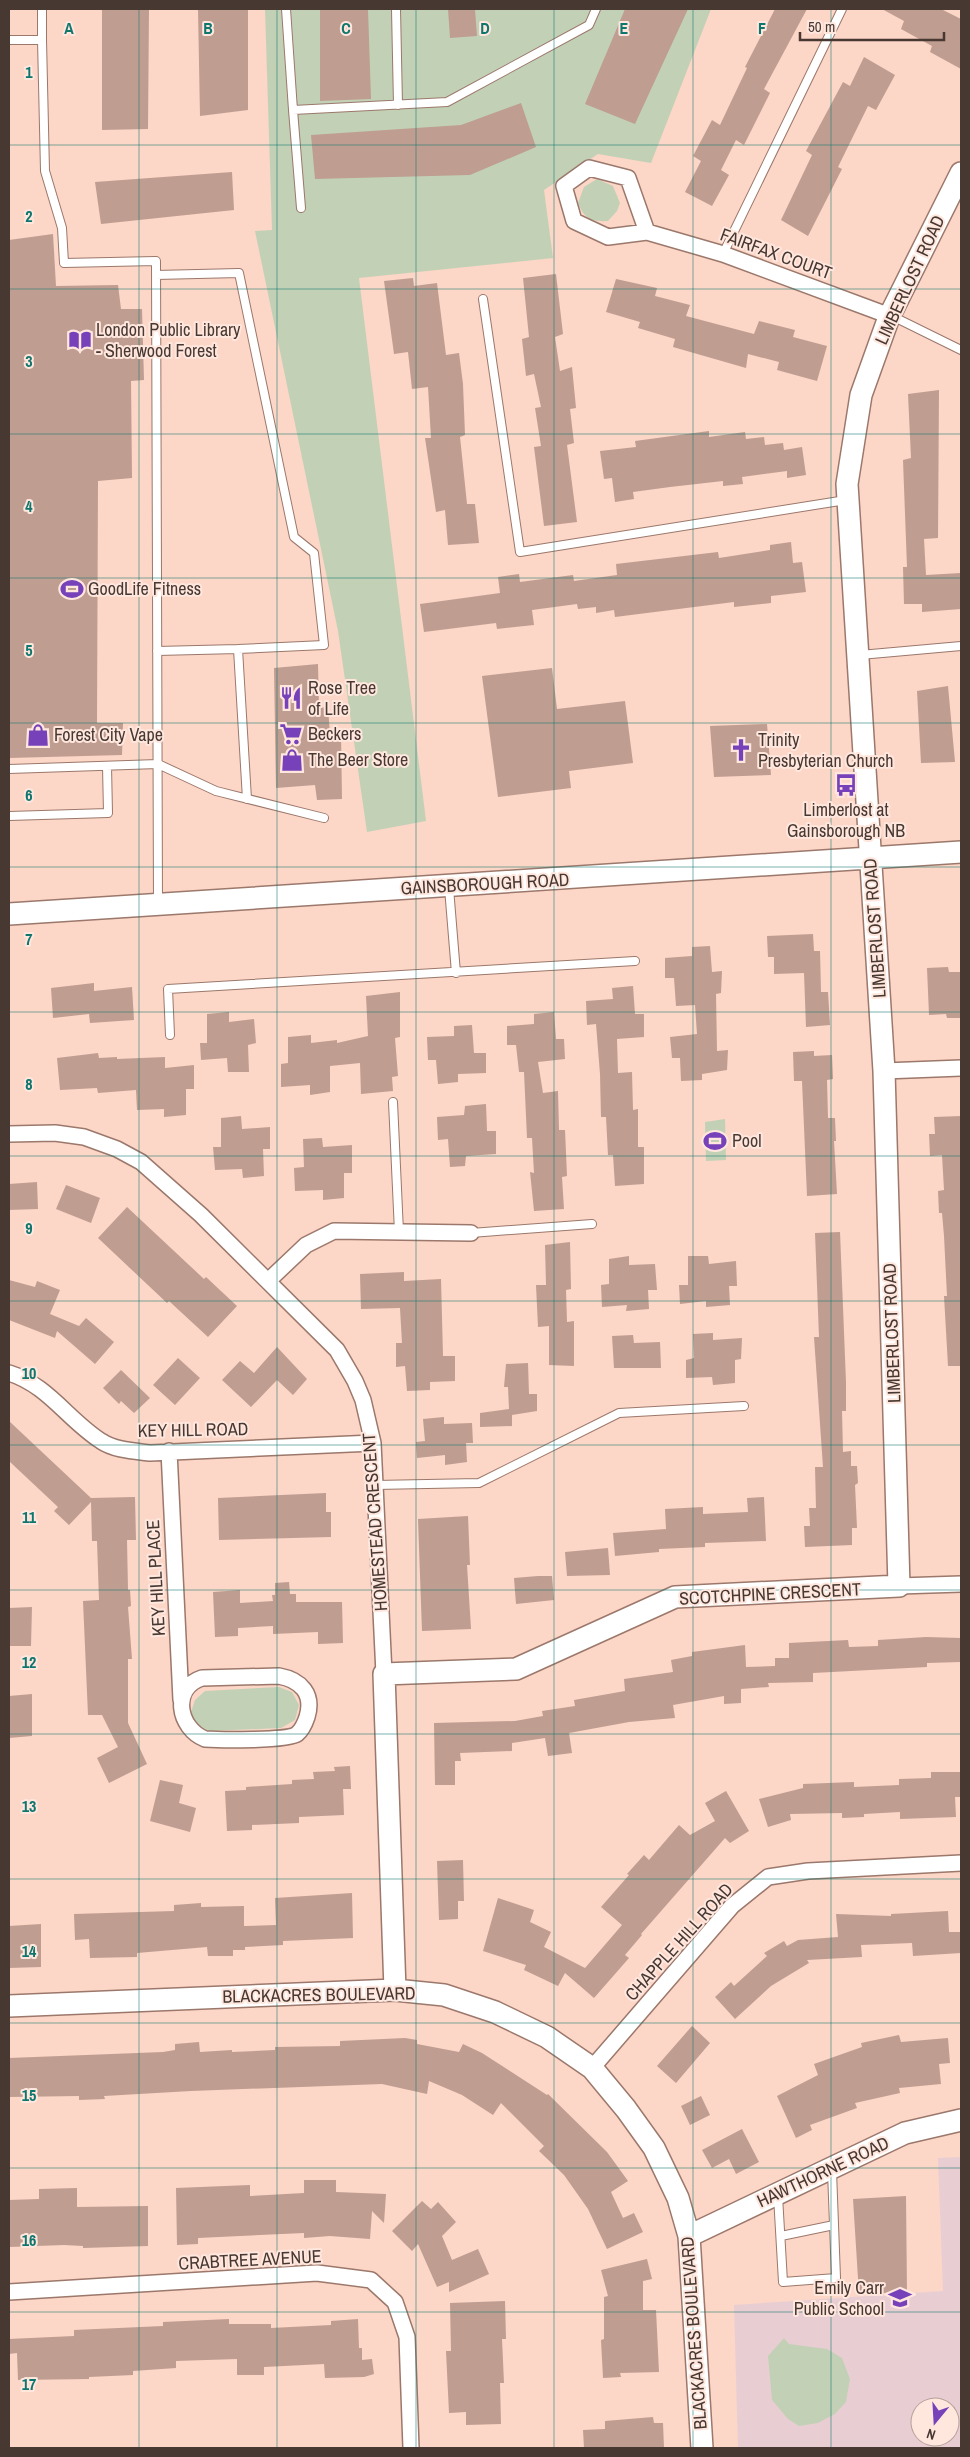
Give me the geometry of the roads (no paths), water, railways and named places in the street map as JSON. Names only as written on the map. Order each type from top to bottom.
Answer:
[{"type":"street","name":"FAIRFAX COURT","points":[[647,232],[628,178],[589,168],[564,186],[574,221],[608,237],[647,232],[723,254],[890,316]]},
{"type":"street","name":"LIMBERLOST ROAD","points":[[899,1586],[884,1071],[847,484],[861,395],[890,316],[961,174]]},
{"type":"street","name":"GAINSBOROUGH ROAD","points":[[9,914],[961,852]]},
{"type":"street","points":[[884,1071],[961,1068]]},
{"type":"street","name":"HOMESTEAD CRESCENT","points":[[9,1134],[55,1133],[74,1135],[117,1149],[141,1162],[201,1215],[337,1350],[355,1381],[363,1400],[373,1442],[384,1674],[395,1990]]},
{"type":"street","points":[[268,1280],[306,1245],[334,1231],[471,1233]]},
{"type":"street","name":"KEY HILL ROAD","points":[[9,1373],[38,1386],[101,1442],[112,1446],[150,1453],[373,1442]]},
{"type":"street","name":"KEY HILL PLACE","points":[[169,1452],[181,1712],[190,1730],[196,1736],[215,1740],[290,1737],[297,1734],[303,1727],[309,1702],[308,1695],[298,1682],[279,1676],[202,1678],[188,1686],[183,1694],[181,1703]]},
{"type":"street","name":"SCOTCHPINE CRESCENT","points":[[384,1674],[516,1669],[675,1597],[961,1584]]},
{"type":"street","name":"CHAPPLE HILL ROAD","points":[[592,2068],[732,1906],[768,1876],[808,1871],[961,1863]]},
{"type":"street","name":"BLACKACRES BOULEVARD","points":[[9,2006],[395,1990],[444,1995],[494,2012],[547,2037],[592,2068],[626,2109],[654,2148],[678,2198],[689,2236],[702,2448]]},
{"type":"street","name":"HAWTHORNE ROAD","points":[[689,2236],[905,2133],[961,2120]]},
{"type":"street","name":"CRABTREE AVENUE","points":[[9,2292],[317,2273],[372,2280],[395,2302],[407,2337],[411,2448]]},
{"type":"lane","points":[[42,9],[45,171],[62,228],[64,263],[156,261],[158,904]]},
{"type":"lane","points":[[286,9],[301,208]]},
{"type":"lane","points":[[396,9],[398,105]]},
{"type":"lane","points":[[293,110],[447,102],[589,25],[596,9]]},
{"type":"lane","points":[[723,254],[842,9]]},
{"type":"lane","points":[[9,40],[42,40]]},
{"type":"lane","points":[[156,275],[239,273],[294,537],[314,553],[324,645],[157,651]]},
{"type":"lane","points":[[483,299],[520,552],[848,500]]},
{"type":"lane","points":[[890,316],[961,350]]},
{"type":"lane","points":[[858,655],[961,646]]},
{"type":"lane","points":[[238,649],[247,799]]},
{"type":"lane","points":[[9,769],[158,764],[216,791],[324,818]]},
{"type":"lane","points":[[9,816],[108,813],[107,766]]},
{"type":"lane","points":[[449,886],[456,973]]},
{"type":"lane","points":[[170,1035],[168,988],[456,973],[635,961]]},
{"type":"lane","points":[[393,1102],[399,1232]]},
{"type":"lane","points":[[471,1233],[592,1224]]},
{"type":"lane","points":[[375,1485],[479,1483],[619,1413],[744,1406]]},
{"type":"lane","points":[[777,2193],[783,2282],[836,2278],[832,2167]]},
{"type":"lane","points":[[781,2236],[834,2225]]},
{"type":"place","name":"London Public Library - Sherwood Forest","points":[[80,340]]},
{"type":"place","name":"GoodLife Fitness","points":[[72,589]]},
{"type":"place","name":"Rose Tree of Life","points":[[291,698]]},
{"type":"place","name":"Beckers","points":[[291,734]]},
{"type":"place","name":"Forest City Vape","points":[[38,735]]},
{"type":"place","name":"Trinity Presbyterian Church","points":[[741,750]]},
{"type":"place","name":"The Beer Store","points":[[292,760]]},
{"type":"place","name":"Limberlost at Gainsborough NB","points":[[846,785]]},
{"type":"place","name":"Pool","points":[[715,1141]]},
{"type":"place","name":"Emily Carr Public School","points":[[900,2298]]}]
